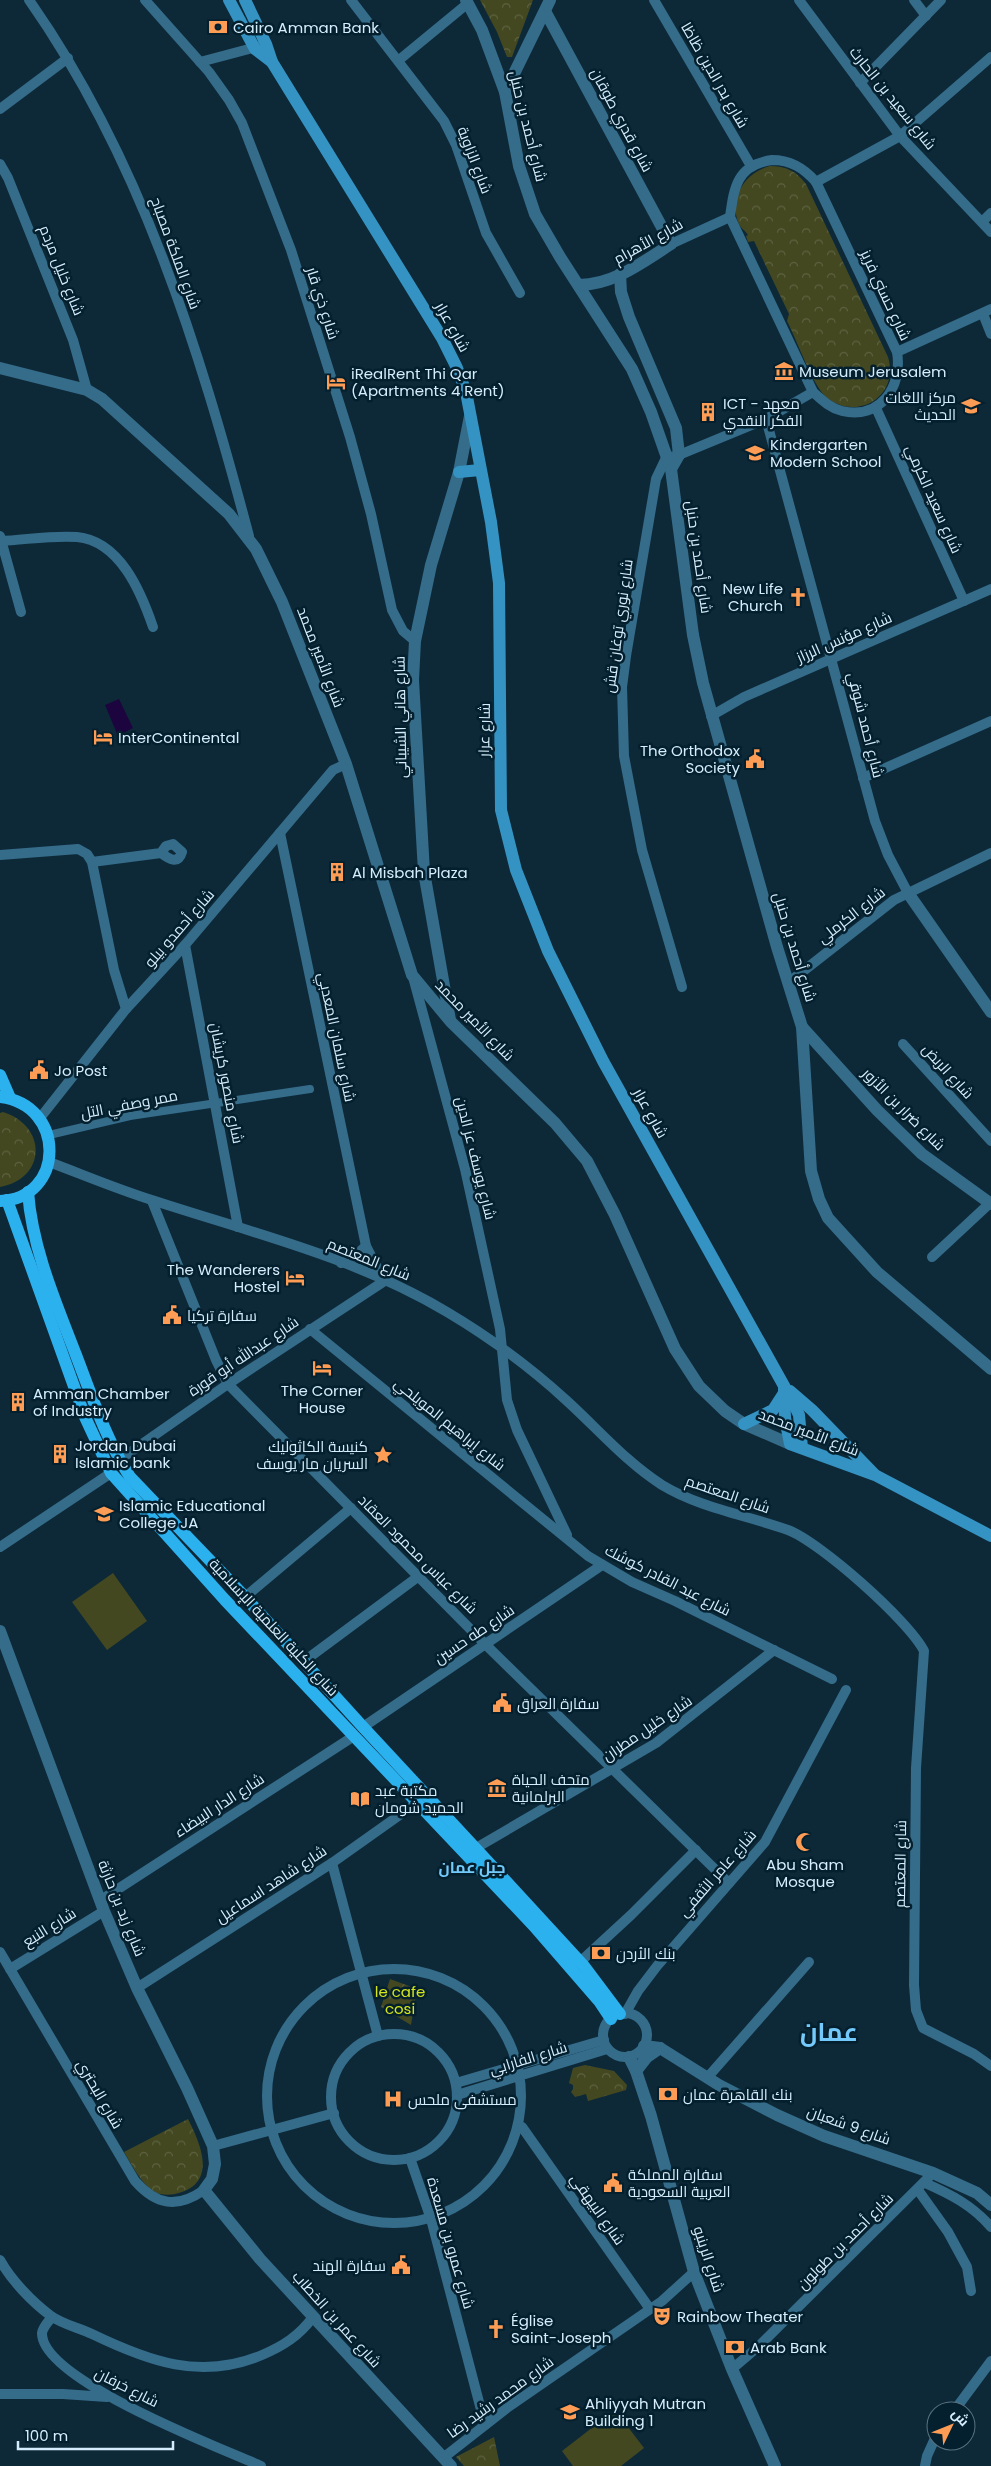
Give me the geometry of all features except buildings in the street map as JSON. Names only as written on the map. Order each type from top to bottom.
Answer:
[{"type":"main road","name":"شارع عرار","points":[[229,0],[272,62],[442,338],[457,368],[466,392],[495,550],[499,583],[501,810],[516,870],[548,951],[603,1061],[799,1415],[796,1446]]},
{"type":"main road","name":"شارع عرار","points":[[245,0],[260,46]]},
{"type":"main road","points":[[459,472],[480,470]]},
{"type":"main road","points":[[0,1075],[5,1098],[32,1109],[40,1118],[48,1136],[50,1148],[49,1162],[41,1179],[28,1192],[3,1201]]},
{"type":"main road","name":"شارع الكلية العلمية الإسلامية","points":[[28,1192],[30,1216],[58,1307],[98,1414],[119,1460],[130,1477],[303,1662],[358,1732],[418,1802],[534,1926],[599,2001],[619,2015]]},
{"type":"main road","name":"شارع الكلية العلمية الإسلامية","points":[[3,1201],[85,1418],[111,1473],[225,1600],[476,1848],[580,1962],[619,2015]]},
{"type":"main road","points":[[744,1424],[772,1410],[784,1390],[812,1410],[875,1475]]},
{"type":"main road","name":"شارع الأمير محمد","points":[[796,1446],[875,1475],[991,1536]]},
{"type":"street","name":"شارع الملكة مصباح","points":[[29,0],[81,79],[137,191],[167,265],[223,440],[249,536]]},
{"type":"street","name":"شارع ذي قار","points":[[145,0],[219,84],[242,123],[291,250],[350,437],[371,514],[392,610],[403,632],[415,642]]},
{"type":"street","name":"شارع الزاوية","points":[[351,0],[444,121],[450,132],[486,233],[520,293]]},
{"type":"street","name":"شارع بدر الدين ظاظا","points":[[654,0],[751,166]]},
{"type":"street","name":"شارع سعيد بن الحارث","points":[[798,0],[900,136],[991,232]]},
{"type":"street","points":[[914,0],[926,16]]},
{"type":"street","points":[[860,83],[941,0]]},
{"type":"street","points":[[399,60],[466,2]]},
{"type":"street","name":"شارع أحمد بن حنبل","points":[[466,2],[482,30],[505,92],[519,166],[534,214],[632,368],[651,412],[668,463],[693,635],[711,716],[802,1027],[811,1171],[828,1218],[877,1272],[991,1369]]},
{"type":"street","points":[[505,92],[548,6]]},
{"type":"street","name":"شارع قدري طوقان","points":[[548,6],[671,244]]},
{"type":"street","points":[[200,62],[260,46]]},
{"type":"street","points":[[816,182],[900,136],[991,57]]},
{"type":"street","points":[[0,109],[68,58]]},
{"type":"street","name":"شارع حسني فريز","points":[[751,166],[764,161],[784,160],[795,164],[808,173],[816,182],[897,352],[900,366],[896,382],[876,408]]},
{"type":"street","name":"شارع خليل مردم","points":[[0,164],[8,178],[73,340],[87,390]]},
{"type":"street","points":[[751,166],[743,173],[736,186],[730,217],[813,392],[832,407],[843,411],[860,412],[876,408]]},
{"type":"street","points":[[982,222],[991,213]]},
{"type":"street","name":"شارع الأهرام","points":[[579,285],[607,282],[671,244],[730,217]]},
{"type":"street","points":[[620,274],[621,292],[629,317],[676,428],[679,455]]},
{"type":"street","points":[[897,352],[987,312],[991,334]]},
{"type":"street","points":[[632,368],[648,361]]},
{"type":"street","name":"شارع الأمير محمد","points":[[0,368],[87,390],[116,410],[229,514],[249,536],[282,602],[346,764],[412,975],[450,1022],[555,1124],[587,1161],[615,1215],[656,1309],[690,1374],[710,1398],[744,1424],[796,1446]]},
{"type":"street","points":[[668,463],[679,455],[766,419],[813,392]]},
{"type":"street","name":"شارع سعيد الكرمي","points":[[876,408],[964,602]]},
{"type":"street","name":"شارع هاني الشيباني","points":[[450,1022],[424,872],[414,717],[415,642],[439,534],[459,472],[470,416]]},
{"type":"street","name":"شارع أحمد شوقي","points":[[766,419],[833,659],[880,839],[908,893],[991,1012]]},
{"type":"street","name":"شارع نوري توغان قش","points":[[668,463],[656,479],[622,687],[624,739],[629,786],[642,850],[682,987]]},
{"type":"street","points":[[21,612],[0,539],[78,537],[90,540],[110,553],[122,565],[142,594],[153,627]]},
{"type":"street","name":"شارع مؤنس الرزاز","points":[[711,716],[744,697],[991,589]]},
{"type":"street","points":[[863,778],[991,721]]},
{"type":"street","name":"شارع أحمدو بيلو","points":[[40,1118],[126,1009],[185,945],[333,770],[346,764]]},
{"type":"street","name":"شارع سلمان المعدبي","points":[[280,833],[366,1246],[384,1279]]},
{"type":"street","points":[[0,855],[78,849],[87,854],[92,862],[114,970],[126,1009]]},
{"type":"street","points":[[92,862],[161,853]]},
{"type":"street","name":"شارع الكرملي","points":[[788,983],[879,910],[908,893],[991,853]]},
{"type":"street","name":"شارع منصور كريشان","points":[[185,945],[238,1226]]},
{"type":"street","name":"شارع يوسف عز الدين","points":[[412,975],[453,1122],[504,1350]]},
{"type":"street","name":"شارع ضرار بن الأزور","points":[[802,1027],[877,1110],[922,1154],[991,1203]]},
{"type":"street","name":"شارع الربض","points":[[904,1044],[991,1141]]},
{"type":"street","name":"ممر وصفي التل","points":[[48,1136],[130,1116],[310,1089]]},
{"type":"street","name":"شارع المعتصم","points":[[49,1162],[152,1201],[238,1226],[384,1279],[446,1311],[504,1350],[547,1383],[634,1463],[662,1484],[694,1501],[791,1531],[808,1541],[836,1560],[918,1638],[924,1652],[924,1665],[916,1768],[914,1985],[916,2010],[923,2028],[974,2054],[991,2066]]},
{"type":"street","name":"شارع عباس محمود العقاد","points":[[152,1201],[216,1360],[228,1384],[420,1576],[485,1644],[729,1883]]},
{"type":"street","points":[[932,1257],[991,1203]]},
{"type":"street","points":[[341,1263],[354,1256],[366,1246]]},
{"type":"street","name":"شارع عبدالله أبو قورة","points":[[119,1460],[384,1279]]},
{"type":"street","name":"شارع إبراهيم المويلحي","points":[[310,1329],[571,1543]]},
{"type":"street","name":"شارع عبد القادر كوشك","points":[[504,1350],[507,1400],[517,1430],[557,1519],[571,1543],[602,1565],[832,1679]]},
{"type":"street","points":[[0,1547],[111,1473]]},
{"type":"street","points":[[244,1597],[351,1508]]},
{"type":"street","name":"شارع طه حسين","points":[[358,1732],[602,1565]]},
{"type":"street","points":[[303,1662],[420,1576]]},
{"type":"street","name":"شارع زيد بن حارثة","points":[[0,1631],[102,1906],[138,1988],[213,2146],[215,2164],[212,2179],[204,2190]]},
{"type":"street","name":"شارع خليل مطران","points":[[476,1848],[656,1743],[774,1650]]},
{"type":"street","name":"شارع عامر الثقفي","points":[[619,2015],[657,1966],[765,1842],[846,1690]]},
{"type":"street","name":"شارع الدار البيضاء","points":[[102,1906],[358,1732]]},
{"type":"street","name":"شارع شاهد اسماعيل","points":[[138,1988],[332,1863],[418,1802]]},
{"type":"street","points":[[580,1962],[631,1915],[696,1850]]},
{"type":"street","points":[[332,1863],[378,2036]]},
{"type":"street","name":"شارع النبع","points":[[10,1969],[102,1906]]},
{"type":"street","name":"شارع البحتري","points":[[0,1952],[135,2181],[145,2192],[166,2202],[180,2202],[195,2197],[204,2190]]},
{"type":"street","points":[[707,2078],[808,1962]]},
{"type":"street","points":[[385,1967],[406,1968],[440,1979],[467,1994],[488,2012],[507,2039],[516,2065],[523,2100],[522,2127],[514,2148],[494,2177],[460,2206],[431,2219],[392,2224],[352,2215],[330,2206],[314,2195],[297,2179],[284,2162],[270,2131],[266,2108],[267,2084],[273,2056],[285,2030],[297,2012],[318,1992],[337,1979],[360,1972],[385,1967]]},
{"type":"street","points":[[619,2015],[632,2015],[642,2022],[647,2034],[644,2046],[640,2051],[629,2056],[616,2055],[606,2045],[605,2028],[619,2015]]},
{"type":"street","points":[[406,2035],[431,2046],[446,2061],[456,2082],[458,2095],[456,2109],[450,2126],[440,2140],[426,2151],[410,2158],[394,2160],[378,2157],[363,2151],[350,2141],[340,2128],[334,2113],[332,2085],[336,2072],[353,2049],[378,2036],[406,2035]]},
{"type":"street","name":"شارع الفارابي","points":[[456,2082],[516,2065],[606,2045]]},
{"type":"street","name":"شارع الفارابي","points":[[458,2095],[518,2077],[606,2045]]},
{"type":"street","name":"شارع 9 شعبان","points":[[644,2046],[660,2048],[707,2078],[777,2115],[925,2182],[977,2193],[991,2205]]},
{"type":"street","points":[[636,2071],[647,2057],[660,2048]]},
{"type":"street","name":"شارع الرينبو","points":[[629,2056],[636,2071],[694,2272],[732,2369],[775,2466]]},
{"type":"street","points":[[213,2146],[334,2113]]},
{"type":"street","name":"شارع البيهقي","points":[[522,2127],[650,2309]]},
{"type":"street","name":"شارع عمرو بن مسعدة","points":[[410,2158],[431,2219],[485,2425]]},
{"type":"street","points":[[925,2182],[958,2198],[972,2208],[991,2227]]},
{"type":"street","points":[[925,2182],[948,2232],[967,2267],[971,2291]]},
{"type":"street","name":"شارع أحمد بن طولون","points":[[732,2369],[766,2340],[925,2182]]},
{"type":"street","name":"شارع عمر بن الخطاب","points":[[204,2190],[260,2259],[447,2462]]},
{"type":"street","points":[[0,2260],[22,2289],[52,2317],[138,2354],[175,2366],[205,2368],[254,2359],[280,2348],[303,2330],[313,2317]]},
{"type":"street","name":"شارع محمد رشيد رضا","points":[[447,2462],[485,2425],[662,2301],[694,2272]]},
{"type":"street","name":"شارع خرفان","points":[[52,2317],[43,2328],[42,2334],[49,2351],[69,2371],[110,2397],[261,2466]]},
{"type":"street","points":[[961,2401],[991,2361]]},
{"type":"street","points":[[0,2394],[63,2394],[110,2397]]},
{"type":"street","points":[[925,2466],[928,2451]]},
{"type":"green space","points":[[480,0],[533,0],[512,57],[507,57],[497,32]]},
{"type":"green space","points":[[770,166],[790,170],[806,184],[888,357],[890,371],[888,384],[882,394],[862,406],[850,407],[838,404],[826,397],[821,391],[810,372],[787,321],[789,314],[754,241],[748,242],[746,236],[748,235],[738,222],[736,204],[741,187],[753,174]]},
{"type":"green space","points":[[3,1112],[17,1119],[28,1128],[34,1140],[36,1151],[33,1163],[26,1173],[15,1182],[0,1187],[0,1113]]},
{"type":"green space","points":[[113,1573],[147,1621],[107,1650],[72,1602]]},
{"type":"green space","name":"le cafe cosi","points":[[390,1979],[417,1989],[411,2025],[381,2007]]},
{"type":"green space","points":[[585,2065],[614,2071],[627,2085],[626,2090],[588,2101],[586,2094],[575,2097],[571,2092],[573,2085],[569,2083],[573,2068]]},
{"type":"green space","points":[[188,2119],[201,2149],[203,2160],[199,2179],[193,2186],[182,2192],[168,2195],[158,2193],[150,2189],[142,2180],[124,2152]]},
{"type":"green space","points":[[615,2410],[644,2448],[621,2466],[573,2466],[562,2451]]},
{"type":"green space","points":[[494,2437],[500,2466],[464,2466],[456,2457]]},
{"type":"shaded area","points":[[119,699],[133,728],[118,736],[105,705]]},
{"type":"place","name":"Cairo Amman Bank","points":[[218,27]]},
{"type":"place","name":"Museum Jerusalem","points":[[784,371]]},
{"type":"place","name":"iRealRent Thi Qar (Apartments 4 Rent)","points":[[336,382]]},
{"type":"place","name":"مركز اللغات الحديث","points":[[971,406]]},
{"type":"place","name":"ICT - معهد الفكر النقدي","points":[[708,412]]},
{"type":"place","name":"Kindergarten Modern School","points":[[755,453]]},
{"type":"place","name":"New Life Church","points":[[798,597]]},
{"type":"place","name":"InterContinental","points":[[103,737]]},
{"type":"place","name":"The Orthodox Society","points":[[755,759]]},
{"type":"place","name":"Al Misbah Plaza","points":[[337,872]]},
{"type":"place","name":"Jo Post","points":[[39,1070]]},
{"type":"place","name":"The Wanderers Hostel","points":[[295,1278]]},
{"type":"place","name":"سفارة تركيا","points":[[172,1315]]},
{"type":"place","name":"The Corner House","points":[[322,1368]]},
{"type":"place","name":"Amman Chamber of Industry","points":[[18,1402]]},
{"type":"place","name":"Jordan Dubai Islamic bank","points":[[60,1454]]},
{"type":"place","name":"كنيسة الكاثوليك السريان مار يوسف","points":[[383,1455]]},
{"type":"place","name":"Islamic Educational College JA","points":[[104,1514]]},
{"type":"place","name":"سفارة العراق","points":[[502,1703]]},
{"type":"place","name":"متحف الحياة البرلمانية","points":[[497,1788]]},
{"type":"place","name":"مكتبة عبد الحميد شومان","points":[[360,1799]]},
{"type":"place","name":"Abu Sham Mosque","points":[[805,1842]]},
{"type":"place","name":"بنك الأردن","points":[[601,1953]]},
{"type":"place","name":"بنك القاهرة عمان","points":[[668,2094]]},
{"type":"place","name":"مستشفى ملحس","points":[[393,2099]]},
{"type":"place","name":"سفارة المملكة العربية السعودية","points":[[613,2183]]},
{"type":"place","name":"سفارة الهند","points":[[401,2265]]},
{"type":"place","name":"Rainbow Theater","points":[[662,2316]]},
{"type":"place","name":"Église Saint-Joseph","points":[[496,2329]]},
{"type":"place","name":"Arab Bank","points":[[735,2347]]},
{"type":"place","name":"Ahliyyah Mutran Building 1","points":[[570,2412]]},
{"type":"district","name":"جبل عمان","points":[[472,1867]]},
{"type":"district","name":"عمان","points":[[829,2032]]}]
